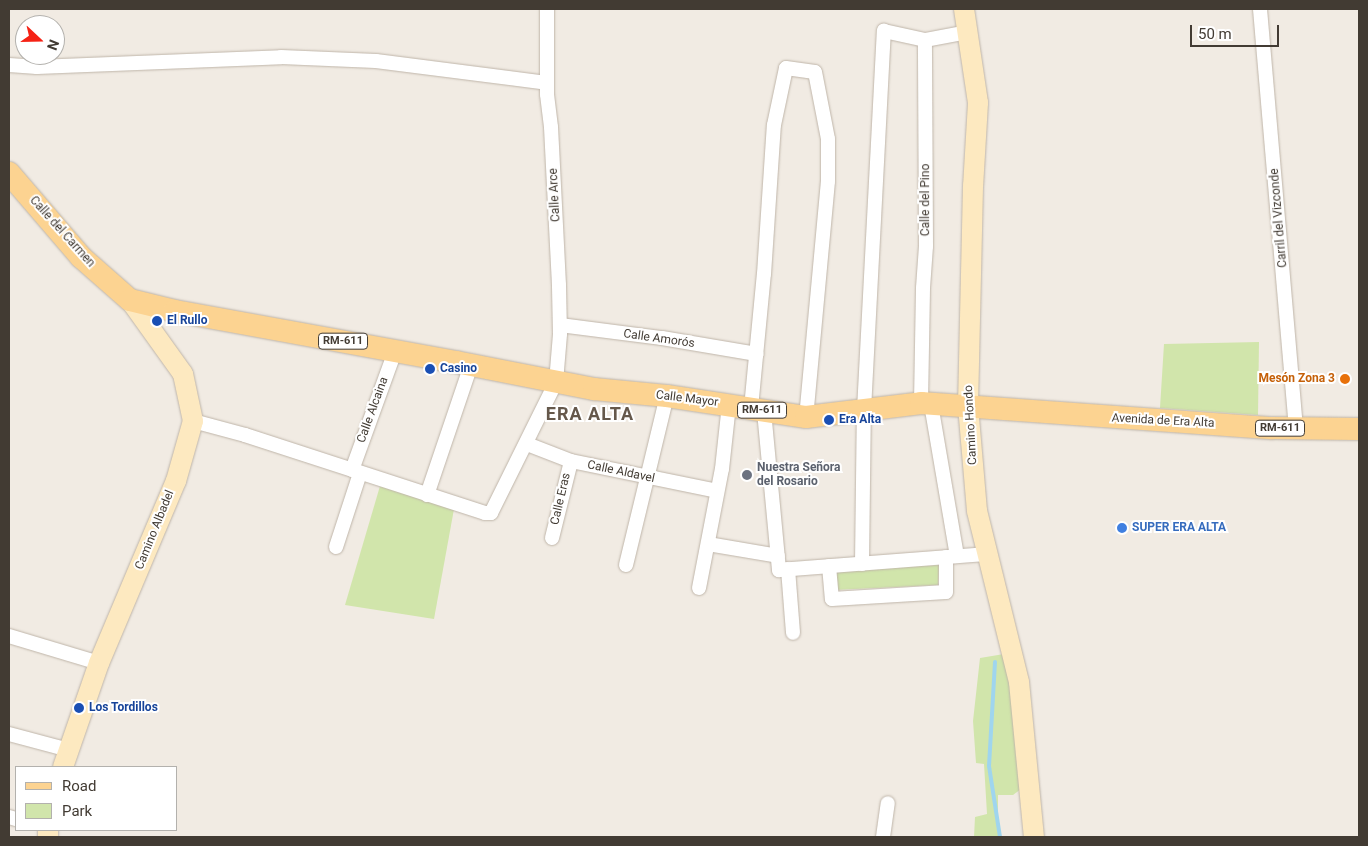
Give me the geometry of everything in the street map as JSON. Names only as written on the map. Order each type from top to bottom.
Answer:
[{"type":"main road","name":"Camino Hondo","points":[[964,9],[978,103],[973,186],[968,406],[977,511],[1019,682],[1034,837]]},
{"type":"main road","name":"Calle del Carmen","points":[[9,173],[82,257],[130,300],[175,312],[556,382]]},
{"type":"main road","name":"Camino Albadel","points":[[66,759],[99,663],[176,481],[193,421],[183,374],[130,300]]},
{"type":"main road","name":"Calle Mayor","points":[[556,382],[594,389],[667,396],[806,417],[926,404],[968,406]]},
{"type":"main road","name":"Avenida de Era Alta","points":[[968,406],[1119,419],[1296,428],[1359,429]]},
{"type":"street","name":"Calle Arce","points":[[547,9],[547,83],[551,126],[560,325],[556,382]]},
{"type":"street","name":"Carril del Vizconde","points":[[1260,9],[1296,428]]},
{"type":"street","points":[[862,564],[864,410],[884,31],[925,40],[968,32]]},
{"type":"street","name":"Calle del Pino","points":[[830,566],[832,599],[946,592],[951,557],[926,404],[922,288],[926,246],[925,40]]},
{"type":"street","points":[[9,65],[37,67],[282,57],[376,61],[547,83]]},
{"type":"street","points":[[699,588],[722,469],[748,408],[757,354],[774,124],[786,68],[815,72],[828,140],[828,181],[806,417]]},
{"type":"street","name":"Calle Amorós","points":[[560,325],[662,338],[757,354]]},
{"type":"street","name":"Calle Alcaina","points":[[336,547],[356,471],[395,351]]},
{"type":"street","points":[[427,494],[471,365]]},
{"type":"street","points":[[193,421],[245,435],[491,514],[556,382]]},
{"type":"street","points":[[626,565],[667,396]]},
{"type":"street","points":[[748,408],[778,556],[779,570],[988,554]]},
{"type":"street","name":"Calle Aldavel","points":[[527,444],[571,460],[717,492]]},
{"type":"street","name":"Calle Eras","points":[[552,538],[571,460]]},
{"type":"street","points":[[708,544],[778,556]]},
{"type":"street","points":[[788,569],[793,633]]},
{"type":"street","points":[[9,636],[99,663]]},
{"type":"street","points":[[9,734],[66,759]]},
{"type":"street","points":[[883,837],[888,803]]},
{"type":"green space","points":[[1259,342],[1258,415],[1160,408],[1164,344]]},
{"type":"green space","points":[[380,486],[454,509],[434,619],[345,605]]},
{"type":"green space","points":[[939,565],[938,585],[834,590],[834,570]]},
{"type":"green space","points":[[1004,654],[1012,673],[1025,786],[1013,795],[998,795],[998,837],[974,837],[975,817],[987,814],[984,764],[976,763],[973,721],[980,658]]},
{"type":"waterway","points":[[995,662],[989,766],[1000,837]]},
{"type":"place","name":"El Rullo","points":[[157,321]]},
{"type":"place","name":"Casino","points":[[430,369]]},
{"type":"place","name":"Mesón Zona 3","points":[[1345,379]]},
{"type":"place","name":"Era Alta","points":[[829,420]]},
{"type":"place","name":"Nuestra Señora del Rosario","points":[[747,475]]},
{"type":"place","name":"SUPER ERA ALTA","points":[[1122,528]]},
{"type":"place","name":"Los Tordillos","points":[[79,708]]},
{"type":"district","name":"ERA ALTA","points":[[590,414]]}]
